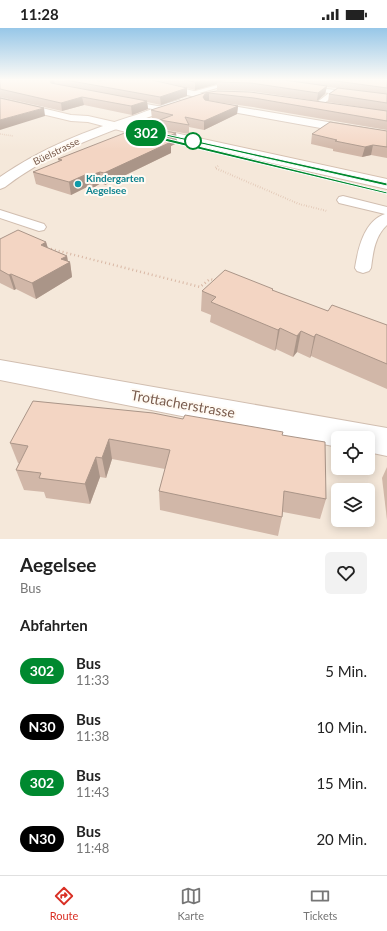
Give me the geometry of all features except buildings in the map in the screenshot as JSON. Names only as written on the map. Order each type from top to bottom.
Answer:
[{"type":"street","points":[[15,104],[71,118],[88,119],[145,133],[158,138],[387,192]]},
{"type":"street","name":"Büelstrasse","points":[[0,184],[42,157],[93,134],[176,104]]},
{"type":"street","points":[[227,104],[387,136]]},
{"type":"street","points":[[315,105],[334,108]]},
{"type":"street","points":[[145,133],[166,135],[387,184]]},
{"type":"street","name":"Trottacherstrasse","points":[[0,370],[331,431]]},
{"type":"street","name":"Trottacherstrasse","points":[[375,440],[387,442]]},
{"type":"lane","points":[[136,104],[163,109]]},
{"type":"lane","points":[[343,200],[387,211]]},
{"type":"lane","points":[[0,214],[39,227]]},
{"type":"lane","points":[[363,268],[367,243],[377,224],[387,218]]},
{"type":"path","points":[[0,134],[13,136]]},
{"type":"path","points":[[219,165],[215,168],[299,204],[327,211]]},
{"type":"path","points":[[40,245],[200,288],[210,279],[224,284]]},
{"type":"shaded area","points":[[0,104],[387,104],[387,539],[0,539]]},
{"type":"bus line","name":"302","points":[[387,184],[166,135],[145,133],[158,138],[387,192]]},
{"type":"place","name":"Kindergarten Aegelsee","points":[[78,184]]}]
